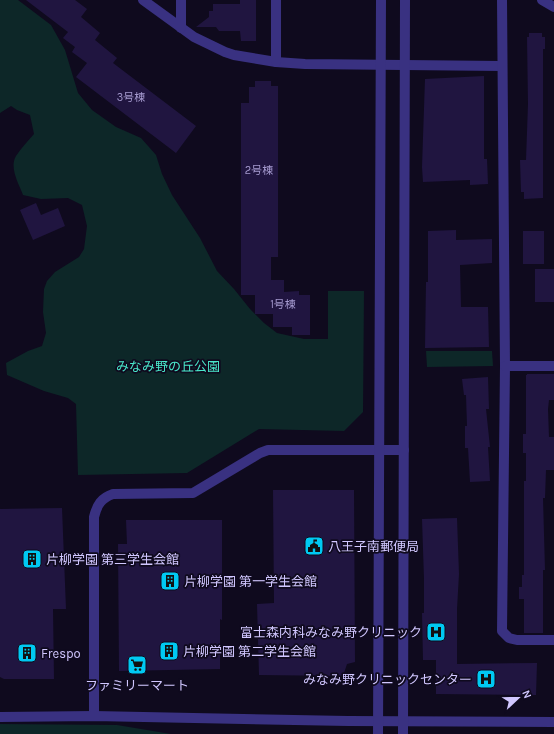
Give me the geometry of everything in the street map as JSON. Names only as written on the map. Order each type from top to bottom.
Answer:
[{"type":"street","points":[[143,0],[199,40],[234,55],[276,62],[305,64],[502,66]]},
{"type":"street","points":[[181,0],[181,28]]},
{"type":"street","points":[[276,0],[276,62]]},
{"type":"street","points":[[378,734],[381,0]]},
{"type":"street","points":[[404,734],[405,0]]},
{"type":"street","points":[[502,0],[505,366],[502,631],[509,638],[517,640],[554,640]]},
{"type":"street","points":[[542,0],[554,7]]},
{"type":"street","points":[[505,366],[554,366]]},
{"type":"street","points":[[94,716],[94,517],[99,502],[103,498],[113,494],[193,493],[260,453],[268,450],[404,450]]},
{"type":"street","points":[[0,717],[94,716],[404,722],[554,722]]},
{"type":"green space","name":"みなみ野の丘公園","points":[[0,0],[18,0],[51,25],[65,50],[78,93],[92,110],[116,127],[141,138],[156,155],[162,174],[172,195],[200,238],[217,271],[264,323],[277,333],[304,339],[328,339],[328,291],[364,291],[363,412],[344,431],[259,429],[187,473],[78,475],[76,404],[68,398],[44,391],[7,375],[6,363],[28,351],[42,346],[46,333],[43,312],[44,289],[47,281],[55,272],[79,257],[84,249],[87,226],[82,205],[68,198],[41,199],[23,195],[17,181],[14,171],[14,161],[20,150],[34,134],[30,115],[11,106],[0,113]]},
{"type":"green space","points":[[426,351],[492,351],[493,366],[427,367]]},
{"type":"green space","points":[[0,724],[117,725],[171,734],[0,734]]},
{"type":"building","points":[[26,0],[75,0],[87,9],[81,17],[100,33],[95,40],[117,58],[113,63],[196,126],[176,153],[76,77],[87,63],[72,52],[75,47],[63,38],[68,32]]},
{"type":"building","points":[[240,0],[256,0],[256,41],[241,41],[240,31],[219,31],[216,27],[196,27],[209,17],[209,11],[213,11],[213,4],[240,4]]},
{"type":"building","points":[[529,33],[542,33],[542,37],[545,37],[545,49],[543,49],[543,198],[524,199],[524,192],[521,192],[520,160],[526,160],[528,104],[527,37],[529,37]]},
{"type":"building","points":[[484,76],[484,159],[487,159],[488,184],[470,185],[470,180],[423,182],[422,167],[425,79]]},
{"type":"building","points":[[255,81],[271,81],[271,86],[278,86],[278,257],[271,257],[271,280],[284,280],[284,292],[299,291],[299,295],[310,295],[310,335],[292,335],[292,327],[273,327],[273,314],[255,314],[255,295],[241,295],[241,103],[249,103],[249,87],[255,87]]},
{"type":"building","points":[[36,203],[41,215],[58,208],[65,226],[33,240],[20,210]]},
{"type":"building","points":[[456,230],[456,240],[492,239],[492,263],[460,265],[461,307],[488,307],[489,347],[425,348],[426,282],[428,282],[428,231]]},
{"type":"building","points":[[523,231],[544,231],[544,264],[523,264]]},
{"type":"building","points":[[535,269],[554,269],[554,302],[535,302]]},
{"type":"building","points":[[527,374],[554,374],[554,400],[549,400],[548,409],[549,437],[554,437],[554,470],[546,470],[545,498],[543,498],[545,570],[543,570],[543,633],[524,633],[524,599],[519,599],[519,587],[522,587],[522,575],[524,575],[524,481],[526,481],[526,453],[523,453],[523,434],[526,434]]},
{"type":"building","points":[[488,377],[489,409],[486,409],[490,447],[488,447],[490,481],[470,482],[468,448],[465,448],[465,426],[467,426],[466,395],[464,395],[462,379]]},
{"type":"building","name":"八王子南郵便局","points":[[273,490],[354,490],[355,662],[347,664],[343,676],[259,675],[257,604],[274,603]]},
{"type":"building","name":"片柳学園 第三学生会館","points":[[62,508],[66,609],[53,609],[54,679],[4,679],[0,677],[0,509]]},
{"type":"building","points":[[457,518],[459,574],[457,609],[457,664],[537,663],[536,695],[436,694],[436,660],[423,660],[422,613],[424,613],[424,579],[422,519]]},
{"type":"building","name":"片柳学園 第一学生会館","points":[[126,520],[222,520],[222,620],[220,619],[220,669],[119,671],[118,544],[127,544]]},
{"type":"place","name":"八王子南郵便局","points":[[314,546]]},
{"type":"place","name":"片柳学園 第三学生会館","points":[[32,559]]},
{"type":"place","name":"片柳学園 第一学生会館","points":[[170,581]]},
{"type":"place","name":"富士森内科みなみ野クリニック","points":[[436,632]]},
{"type":"place","name":"片柳学園 第二学生会館","points":[[169,651]]},
{"type":"place","name":"Frespo","points":[[27,653]]},
{"type":"place","name":"ファミリーマート","points":[[137,665]]},
{"type":"place","name":"みなみ野クリニックセンター","points":[[486,679]]}]
